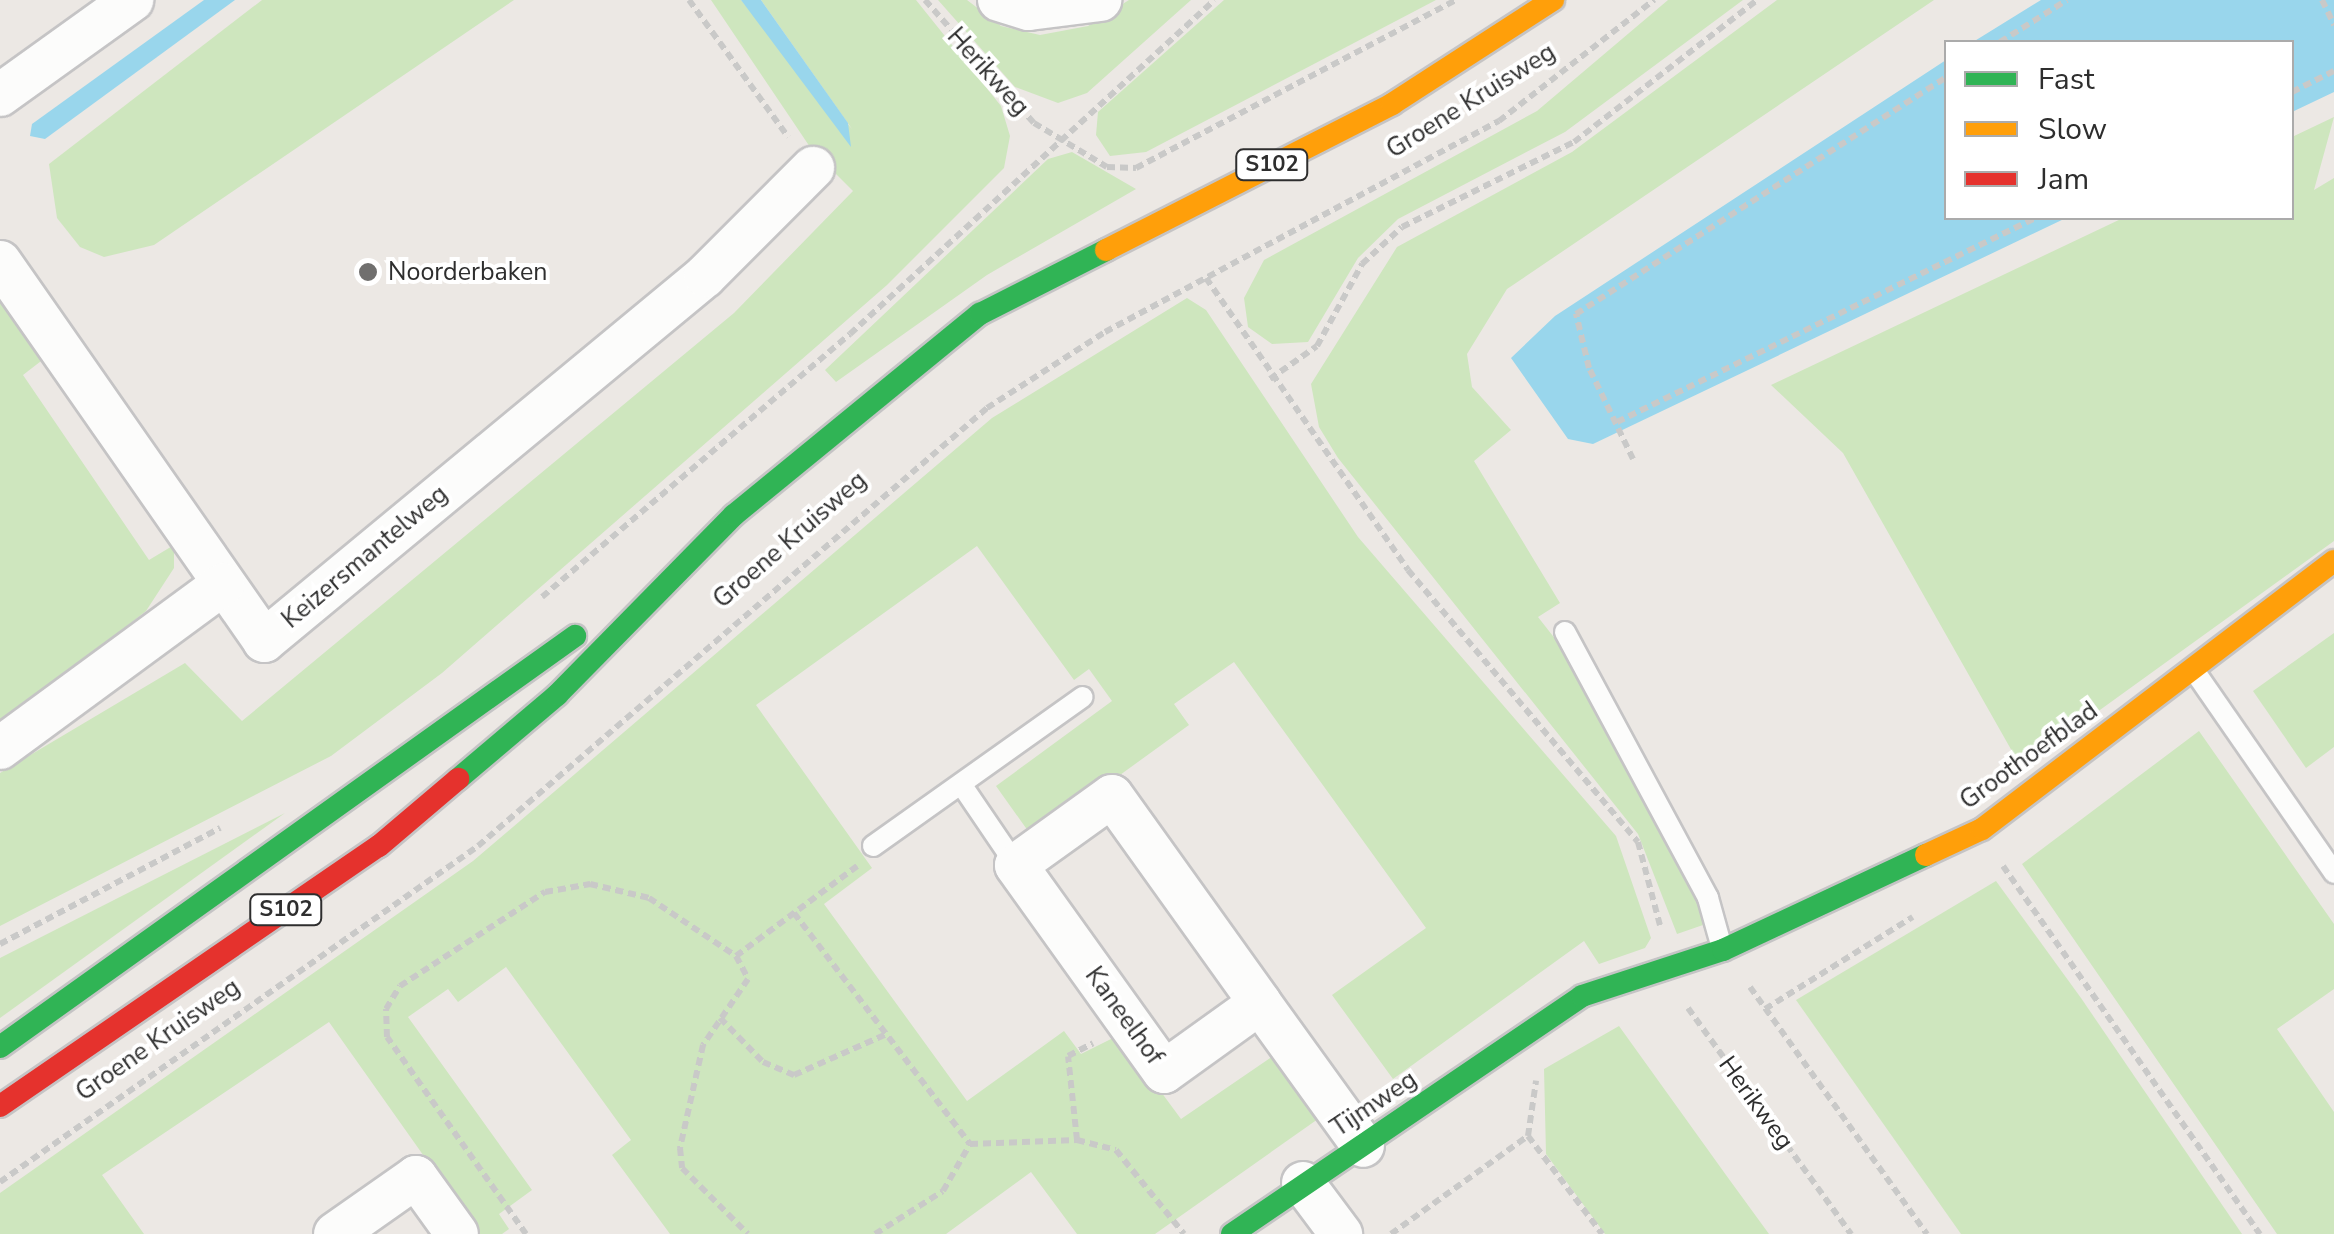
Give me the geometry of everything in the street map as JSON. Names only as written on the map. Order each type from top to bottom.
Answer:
[{"type":"main road","name":"Groene Kruisweg","points":[[0,1047],[332,818],[734,516],[980,314],[1392,104],[1554,0]]},
{"type":"main road","name":"Groene Kruisweg","points":[[0,1106],[378,846],[557,695],[734,516]]},
{"type":"main road","name":"Groothoefblad","points":[[1670,966],[1723,950],[1982,829],[2334,561]]},
{"type":"main road","name":"Tijmweg","points":[[1232,1234],[1546,1020],[1670,966]]},
{"type":"street","points":[[0,95],[132,0]]},
{"type":"street","points":[[1000,0],[1030,9],[1100,0]]},
{"type":"street","name":"Keizersmantelweg","points":[[0,262],[264,641],[705,276],[813,168]]},
{"type":"street","points":[[0,748],[223,584]]},
{"type":"street","points":[[1016,865],[1112,796],[1363,1146]]},
{"type":"street","name":"Kaneelhof","points":[[1016,865],[1164,1072],[1260,1003]]},
{"type":"street","points":[[336,1234],[416,1177],[457,1234]]},
{"type":"street","points":[[1302,1183],[1341,1234]]},
{"type":"lane","points":[[1565,632],[1700,881],[1723,950]]},
{"type":"lane","points":[[2193,669],[2334,873]]},
{"type":"lane","points":[[873,846],[1083,696]]},
{"type":"lane","name":"Kaneelhof","points":[[961,784],[1016,865]]},
{"type":"path","points":[[689,0],[813,168]]},
{"type":"path","name":"Herikweg","points":[[925,0],[972,60],[1056,138]]},
{"type":"path","points":[[535,603],[850,334],[1056,138],[1214,0]]},
{"type":"path","points":[[1056,138],[1107,166],[1136,168],[1456,0]]},
{"type":"path","name":"Groene Kruisweg","points":[[0,1182],[478,846],[987,408],[1206,278],[1530,102],[1654,0]]},
{"type":"path","points":[[1270,379],[1317,346],[1362,264],[1402,227],[1574,142],[1757,0]]},
{"type":"path","points":[[2003,40],[2067,0]]},
{"type":"path","points":[[2322,0],[2334,25]]},
{"type":"path","points":[[2294,91],[2334,72]]},
{"type":"path","points":[[1633,459],[1576,314],[1944,78]]},
{"type":"path","points":[[1616,422],[2032,220]]},
{"type":"path","name":"Herikweg","points":[[1206,278],[1270,379],[1408,570],[1638,842],[1670,966],[1688,1008],[1851,1234]]},
{"type":"path","points":[[0,944],[236,819]]},
{"type":"path","points":[[736,956],[873,846]]},
{"type":"path","points":[[1984,873],[2000,862],[2260,1234]]},
{"type":"path","points":[[526,1234],[387,1037],[386,1009],[400,986],[545,892],[590,884],[649,898],[736,956],[748,979],[720,1018],[684,1110],[682,1168],[748,1234]]},
{"type":"path","points":[[1927,1234],[1765,1009],[1933,904]]},
{"type":"path","points":[[794,913],[970,1144]]},
{"type":"path","points":[[720,1018],[763,1062],[794,1075],[886,1034]]},
{"type":"path","points":[[1391,1234],[1528,1136],[1546,1020]]},
{"type":"path","points":[[1077,1140],[1068,1056],[1130,1024]]},
{"type":"path","points":[[1528,1136],[1602,1234]]},
{"type":"path","points":[[970,1144],[1077,1140],[1116,1150],[1184,1234]]},
{"type":"path","points":[[875,1234],[942,1191],[970,1144]]},
{"type":"green space","points":[[262,0],[514,0],[154,245],[104,257],[80,247],[57,218],[49,164]]},
{"type":"green space","points":[[711,0],[741,0],[852,129],[761,0],[916,0],[1001,106],[1010,136],[1004,168],[887,285],[442,673],[331,756],[0,926],[0,773],[185,663],[242,721],[734,313],[853,191],[812,150]]},
{"type":"green space","points":[[938,0],[967,0],[1001,26],[1040,35],[1088,26],[1129,0],[1191,0],[1087,93],[1058,103],[1015,87]]},
{"type":"green space","points":[[1224,0],[1436,0],[1146,152],[1110,156],[1096,135],[1098,112]]},
{"type":"green space","points":[[1668,0],[1743,0],[1565,132],[1398,219],[1358,258],[1308,342],[1272,344],[1248,327],[1244,298],[1264,260],[1537,111]]},
{"type":"green space","points":[[1777,0],[1934,0],[1507,289],[1467,354],[1472,387],[1511,430],[1474,461],[1560,603],[1538,617],[1578,668],[1700,900],[1703,925],[1677,934],[1638,834],[1338,458],[1319,427],[1311,384],[1397,247],[1572,152]]},
{"type":"green space","points":[[2334,117],[2314,190],[2334,178],[2334,541],[2021,767],[1843,453],[1771,385],[2119,220],[2294,220],[2294,136]]},
{"type":"green space","points":[[1072,152],[1136,189],[987,275],[836,382],[825,370],[1048,159]]},
{"type":"green space","points":[[0,295],[45,358],[23,375],[149,560],[174,545],[174,568],[146,611],[0,726]]},
{"type":"green space","points":[[1187,298],[1206,310],[1358,537],[1616,836],[1651,938],[1645,948],[1599,964],[1584,941],[1393,1079],[1332,995],[1426,928],[1234,662],[1174,704],[1189,725],[1033,838],[996,786],[1112,701],[1089,669],[1074,680],[977,546],[756,705],[872,868],[824,904],[967,1101],[1064,1031],[1081,1054],[1119,1035],[1181,1119],[1273,1056],[1318,1119],[1155,1234],[1077,1234],[1031,1172],[946,1234],[670,1234],[612,1155],[631,1140],[506,967],[458,1002],[448,989],[408,1017],[532,1190],[499,1214],[509,1229],[502,1234],[479,1234],[329,1022],[102,1175],[144,1234],[0,1234],[0,1193],[473,861],[992,418]]},
{"type":"green space","points":[[2334,633],[2334,747],[2306,768],[2253,691]]},
{"type":"green space","points":[[2199,731],[2334,924],[2334,989],[2277,1029],[2334,1112],[2334,1234],[2277,1234],[2022,864]]},
{"type":"green space","points":[[285,813],[0,1018],[0,958]]},
{"type":"green space","points":[[1996,881],[2242,1234],[1961,1234],[1796,1000]]},
{"type":"green space","points":[[1619,1026],[1769,1234],[1605,1234],[1546,1154],[1544,1069]]},
{"type":"water","points":[[204,0],[235,0],[45,139],[30,136],[32,124]]},
{"type":"water","points":[[741,0],[761,0],[848,123],[851,147]]},
{"type":"water","points":[[2041,0],[2334,0],[2334,92],[2294,111],[2294,40],[1976,40]]},
{"type":"water","points":[[1944,61],[1944,220],[2062,220],[1593,444],[1568,439],[1511,358],[1555,316]]},
{"type":"traffic: fast","points":[[458,779],[557,695],[734,515],[980,314],[1106,250]]},
{"type":"traffic: fast","points":[[0,1047],[575,636]]},
{"type":"traffic: fast","points":[[1232,1234],[1582,996],[1723,950],[1926,855]]},
{"type":"traffic: slow","points":[[1106,250],[1392,104],[1553,0]]},
{"type":"traffic: slow","points":[[1926,855],[1982,829],[2334,561]]},
{"type":"traffic: jam","points":[[0,1106],[379,846],[458,779]]},
{"type":"place","name":"Noorderbaken","points":[[368,272]]}]
